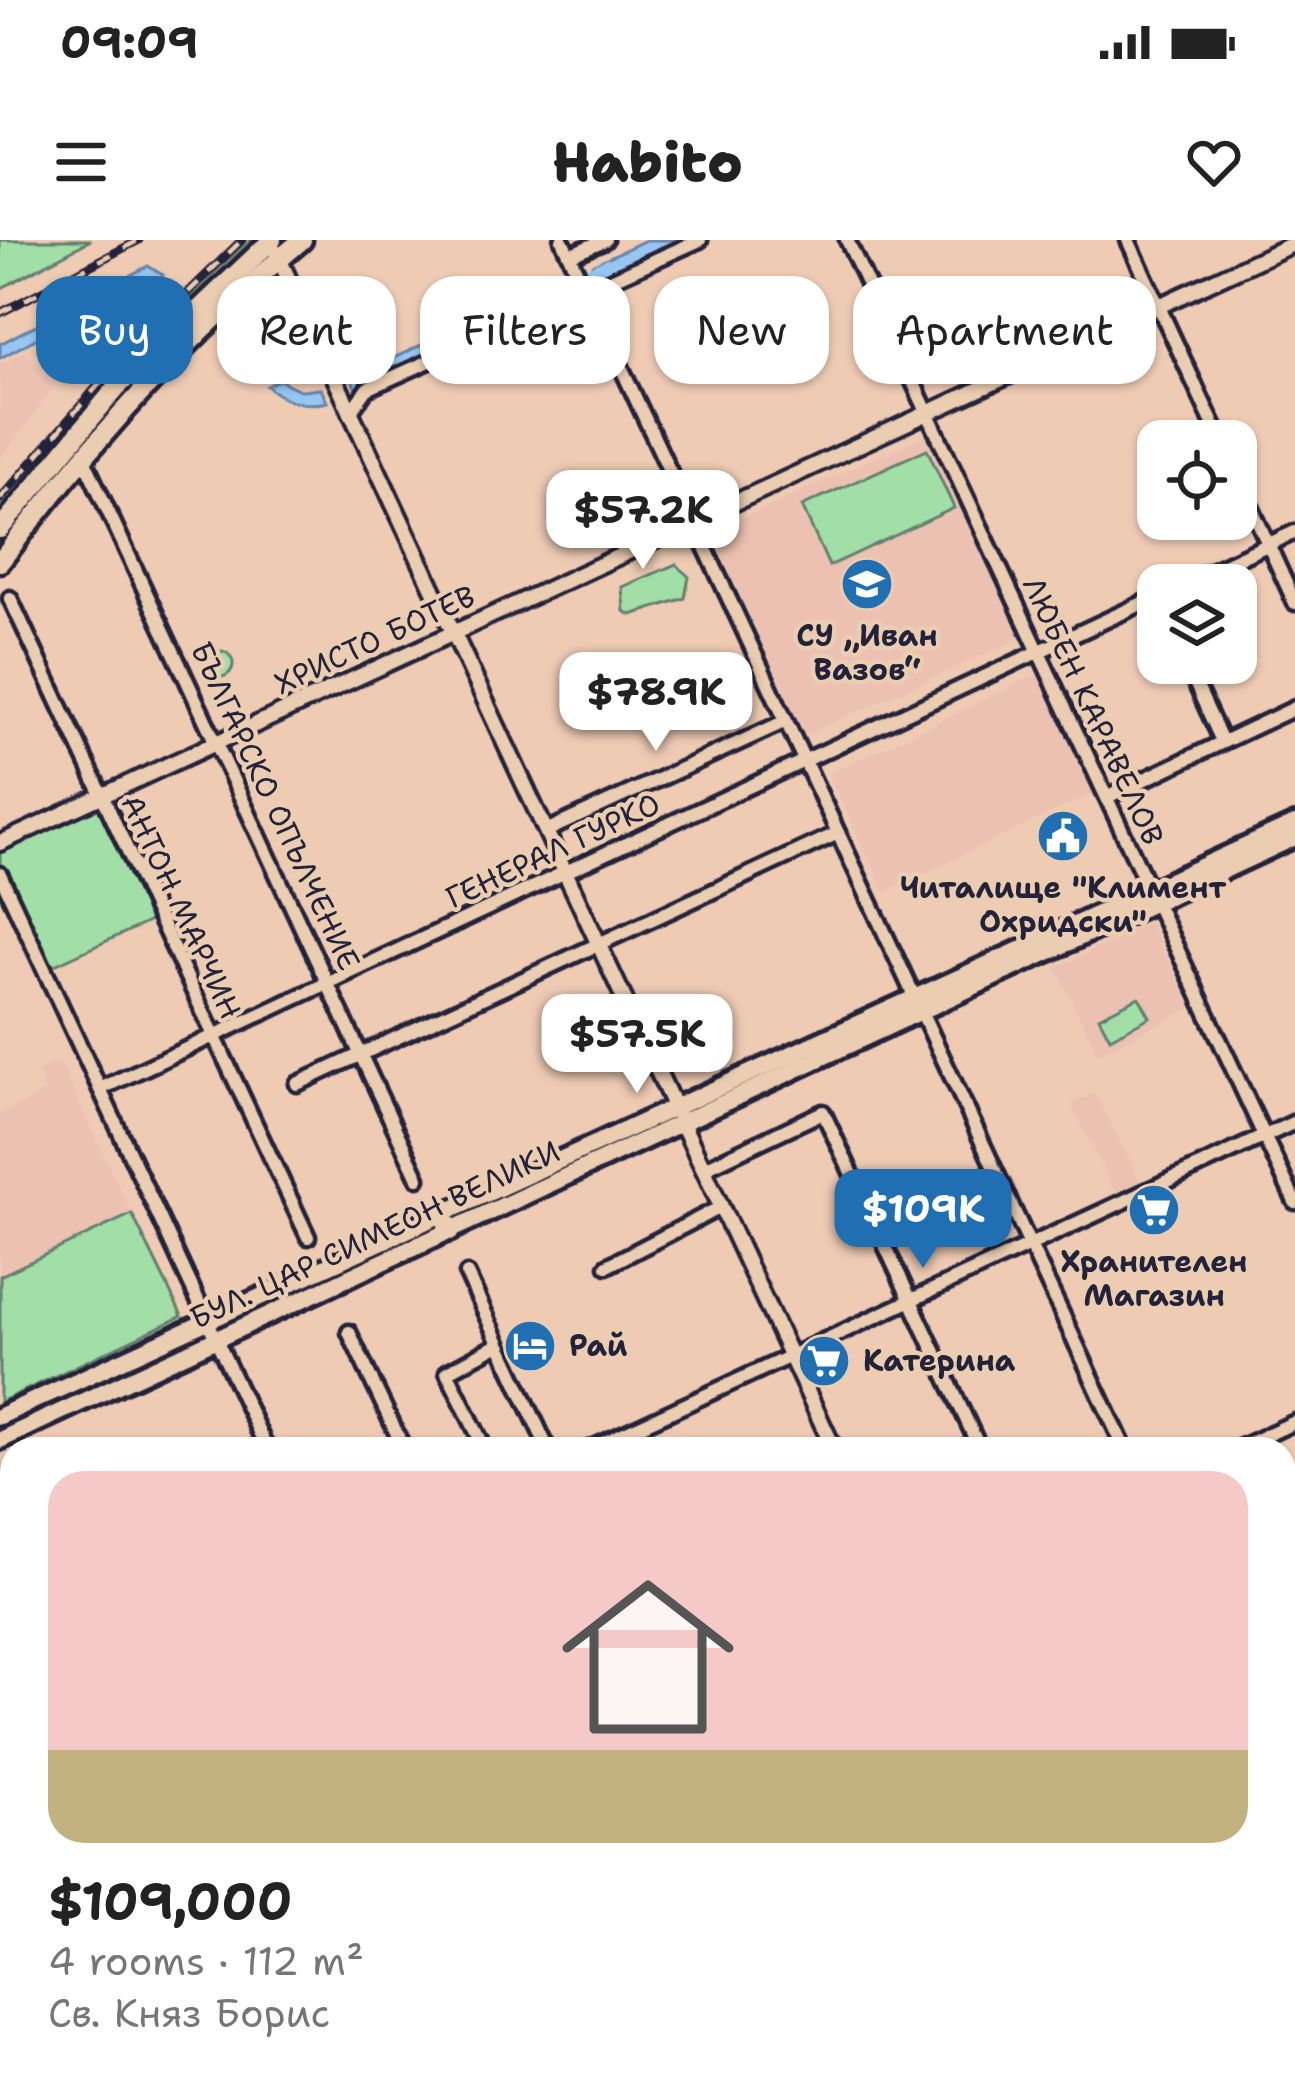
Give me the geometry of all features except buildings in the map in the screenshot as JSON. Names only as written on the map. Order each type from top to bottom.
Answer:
[{"type":"main road","points":[[0,530],[116,388],[274,247],[302,240]]},
{"type":"main road","points":[[0,562],[83,457],[274,247]]},
{"type":"main road","name":"БУЛ. ЦАР СИМЕОН ВЕЛИКИ","points":[[0,1416],[446,1222],[1153,896],[1295,824]]},
{"type":"main road","name":"БУЛ. ЦАР СИМЕОН ВЕЛИКИ","points":[[1153,896],[1295,837]]},
{"type":"main road","name":"БУЛ. ЦАР СИМЕОН ВЕЛИКИ","points":[[6,1437],[216,1340],[446,1222]]},
{"type":"street","points":[[562,240],[579,276]]},
{"type":"street","points":[[569,255],[605,240]]},
{"type":"street","points":[[616,276],[700,240]]},
{"type":"street","name":"ЛЮБЕН КАРАВЕЛОВ","points":[[848,240],[1295,1202]]},
{"type":"street","points":[[1128,240],[1211,420]]},
{"type":"street","name":"ХРИСТО БОТЕВ","points":[[0,844],[1295,243]]},
{"type":"street","points":[[274,247],[828,1437]]},
{"type":"street","points":[[350,412],[367,389],[420,364]]},
{"type":"street","points":[[629,384],[1119,1437]]},
{"type":"street","name":"БЪЛГАРСКО ОПЪЛЧЕНИЕ","points":[[83,457],[220,742],[418,1178]]},
{"type":"street","points":[[1257,520],[1294,596]]},
{"type":"street","points":[[1225,564],[1295,532]]},
{"type":"street","name":"АНТОН МАРЧИН","points":[[10,598],[308,1237]]},
{"type":"street","name":"ГЕНЕРАЛ ГУРКО","points":[[100,1089],[1137,607]]},
{"type":"street","points":[[1196,684],[1222,741]]},
{"type":"street","points":[[1107,797],[1295,709]]},
{"type":"street","points":[[546,831],[786,721]]},
{"type":"street","points":[[297,1084],[838,833]]},
{"type":"street","points":[[0,874],[260,1437]]},
{"type":"street","points":[[704,1169],[823,1112],[974,1437]]},
{"type":"street","points":[[616,1437],[1295,1122]]},
{"type":"street","points":[[607,1266],[721,1207]]},
{"type":"street","points":[[467,1274],[543,1437]]},
{"type":"street","points":[[349,1332],[398,1437]]},
{"type":"street","points":[[479,1437],[447,1372],[500,1344]]},
{"type":"street","points":[[1263,1437],[1295,1422]]},
{"type":"shaded area","points":[[25,351],[36,365],[36,384],[54,387],[0,460],[0,365]]},
{"type":"shaded area","name":"СУ „Иван Вазов“","points":[[931,432],[1023,637],[805,735],[711,533]]},
{"type":"shaded area","points":[[1038,674],[1095,792],[885,892],[828,774]]},
{"type":"shaded area","points":[[1149,922],[1192,1008],[1098,1054],[1056,968]]},
{"type":"shaded area","points":[[59,1061],[132,1214],[0,1276],[0,1114],[46,1092],[37,1071]]},
{"type":"shaded area","points":[[1095,1092],[1141,1184],[1117,1196],[1071,1104]]},
{"type":"green space","points":[[0,240],[91,240],[0,289]]},
{"type":"green space","points":[[251,240],[258,240],[193,302],[193,297]]},
{"type":"green space","points":[[108,384],[0,518],[0,506],[87,400]]},
{"type":"green space","points":[[927,449],[954,508],[829,566],[802,506]]},
{"type":"green space","points":[[676,564],[689,577],[685,598],[631,615],[624,611],[622,587]]},
{"type":"green space","points":[[220,651],[233,664],[220,677],[207,664]]},
{"type":"green space","points":[[97,805],[150,921],[48,968],[0,865],[0,849]]},
{"type":"green space","points":[[1139,997],[1150,1017],[1110,1038],[1099,1017]]},
{"type":"green space","points":[[132,1214],[182,1316],[0,1402],[0,1276]]},
{"type":"green space","points":[[201,1339],[0,1433],[0,1425]]},
{"type":"water","points":[[646,240],[676,240],[599,276],[592,265]]},
{"type":"water","points":[[148,266],[163,275],[162,276],[129,276]]},
{"type":"water","points":[[36,325],[36,339],[0,358],[0,344]]},
{"type":"water","points":[[420,346],[420,359],[396,370],[396,357]]},
{"type":"water","points":[[267,386],[321,389],[327,402],[288,399]]},
{"type":"waterway","points":[[584,276],[608,265]]},
{"type":"railway","points":[[0,313],[139,240]]},
{"type":"railway","points":[[0,499],[127,352],[242,240]]},
{"type":"place","name":"СУ „Иван Вазов“","points":[[867,584]]},
{"type":"place","name":"Читалище \"Климент Охридски\"","points":[[1063,836]]},
{"type":"place","name":"Хранителен Магазин","points":[[1154,1210]]},
{"type":"place","name":"Рай","points":[[530,1346]]},
{"type":"place","name":"Катерина","points":[[824,1361]]}]
